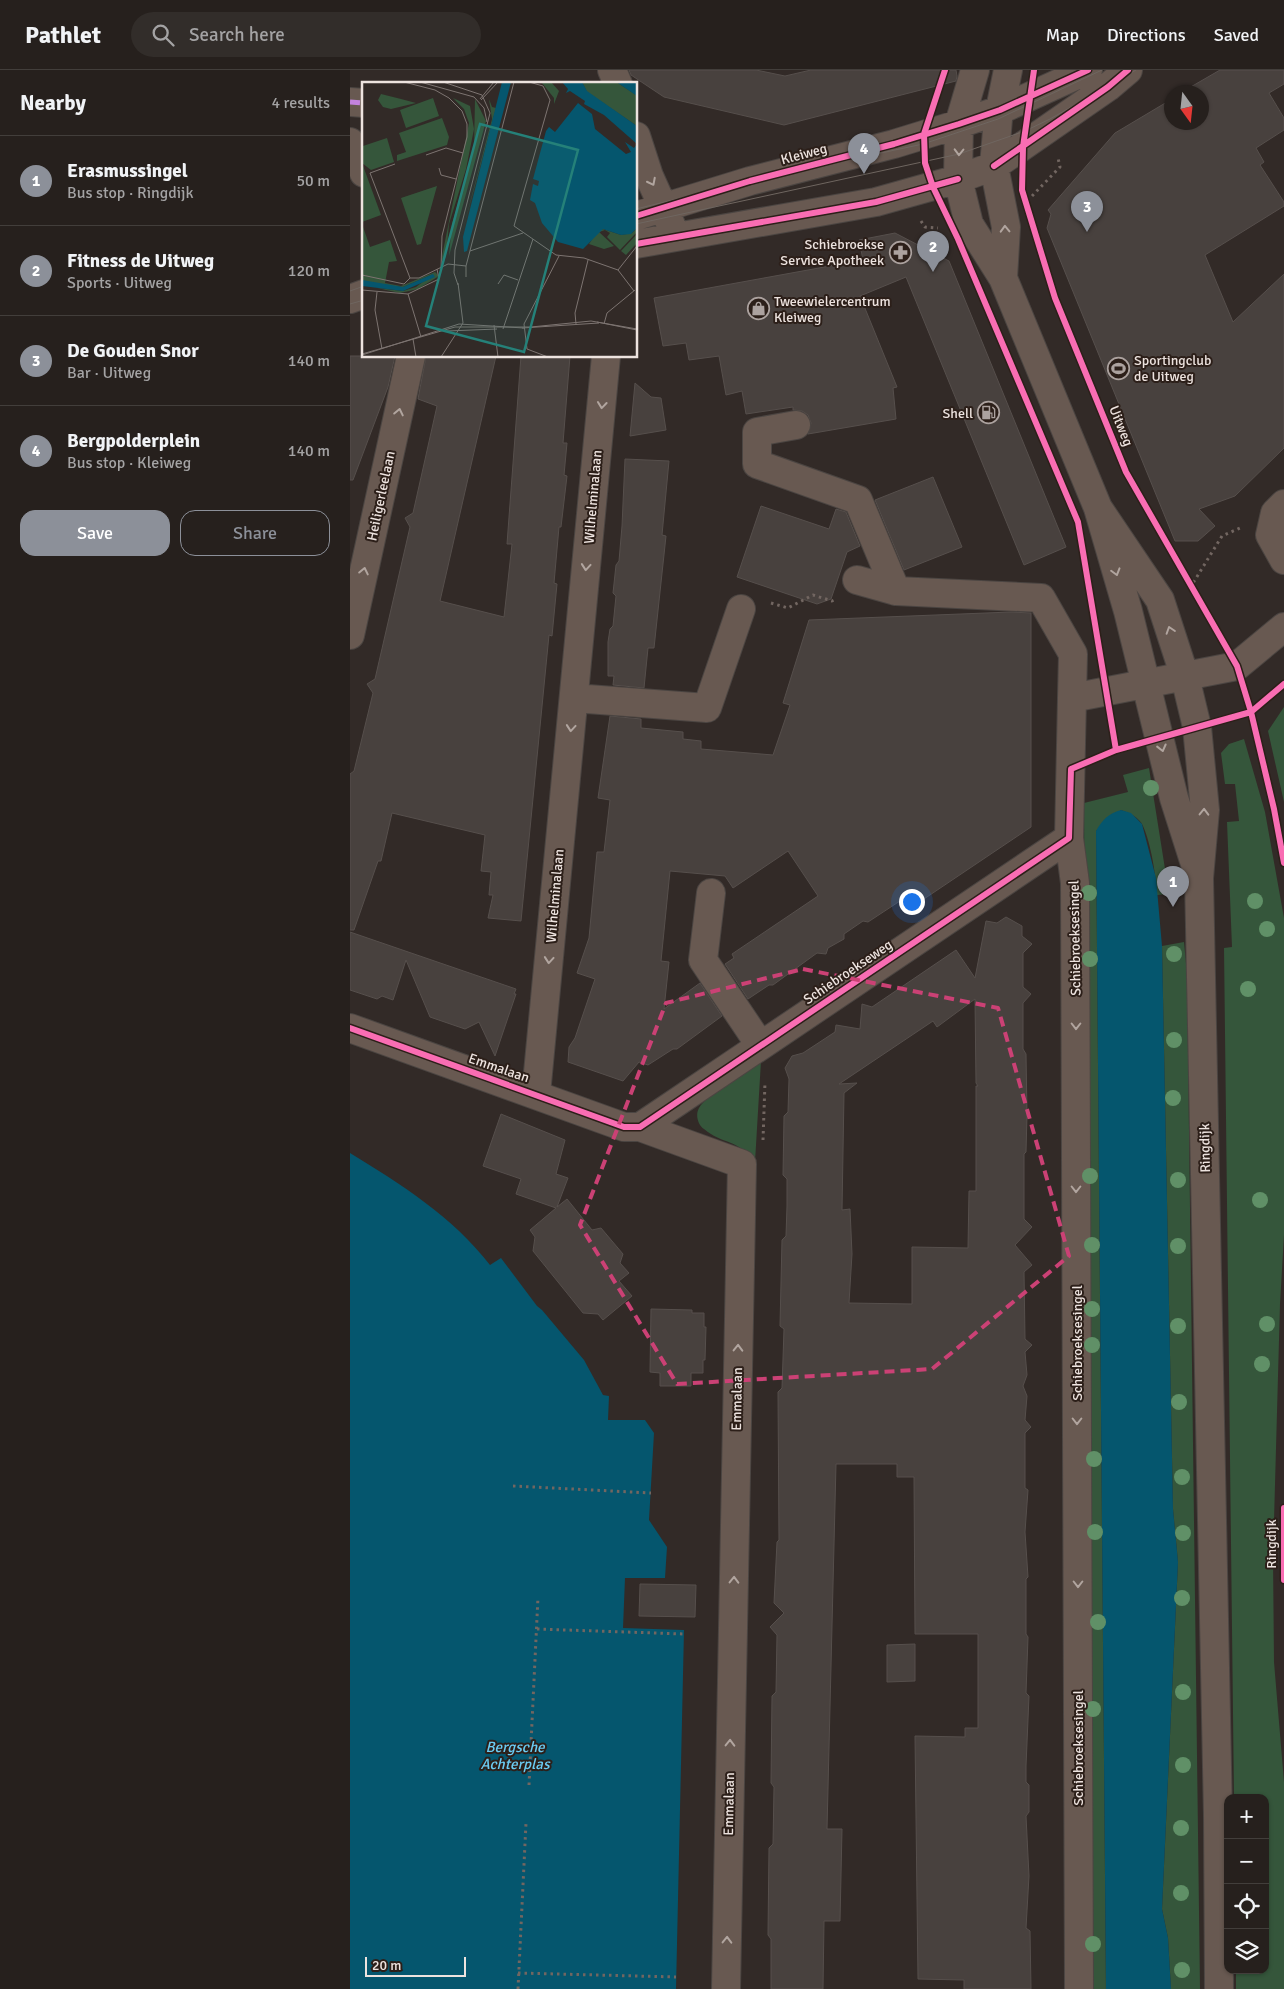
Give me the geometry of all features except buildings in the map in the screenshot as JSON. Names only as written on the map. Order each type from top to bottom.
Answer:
[{"type":"street","points":[[612,70],[617,82]]},
{"type":"street","points":[[975,70],[959,124],[958,179],[969,224],[1003,278],[1098,508],[1146,684]]},
{"type":"street","points":[[1003,278],[1006,227],[994,166],[1000,110],[1008,70]]},
{"type":"street","name":"Kleiweg","points":[[638,216],[750,181],[894,144],[959,124],[1000,110],[1088,70]]},
{"type":"street","points":[[638,244],[876,202],[958,179],[994,166],[1108,87],[1128,70]]},
{"type":"street","points":[[350,142],[362,169]]},
{"type":"street","points":[[638,143],[648,176],[676,238]]},
{"type":"street","points":[[350,299],[362,295]]},
{"type":"street","name":"Heiligerleelaan","points":[[350,636],[411,358]]},
{"type":"street","name":"Wilhelminalaan","points":[[536,1094],[606,358]]},
{"type":"street","points":[[796,425],[757,432],[758,464],[858,500],[896,591]]},
{"type":"street","points":[[1284,504],[1275,513],[1270,535],[1284,560]]},
{"type":"street","points":[[1098,508],[1160,600],[1185,677]]},
{"type":"street","points":[[857,580],[896,591],[1041,598],[1073,654],[1072,698],[1237,666],[1284,627]]},
{"type":"street","points":[[574,698],[707,708],[741,609]]},
{"type":"street","name":"Ringdijk","points":[[1185,677],[1198,727],[1205,810],[1199,878],[1218,1806],[1219,1989]]},
{"type":"street","name":"Ringdijk","points":[[1146,684],[1174,798],[1199,878]]},
{"type":"street","name":"Schiebroeksesingel","points":[[1072,698],[1069,838],[1075,883],[1079,1989]]},
{"type":"street","name":"Schiebroekseweg","points":[[640,1127],[1069,838]]},
{"type":"street","points":[[711,893],[703,960],[763,1043]]},
{"type":"street","name":"Emmalaan","points":[[350,1028],[624,1127],[640,1127],[742,1164],[726,1989]]},
{"type":"path","points":[[741,609],[745,595],[788,608],[813,595],[832,602],[857,580]]},
{"type":"path","points":[[1186,580],[1195,596]]},
{"type":"path","points":[[762,1148],[763,1043]]},
{"type":"path","points":[[513,1486],[651,1492]]},
{"type":"path","points":[[528,1785],[538,1597]]},
{"type":"path","points":[[537,1629],[684,1634]]},
{"type":"path","points":[[518,1989],[526,1823]]},
{"type":"path","points":[[518,1973],[676,1977]]},
{"type":"highlighted area","points":[[803,969],[998,1008],[1069,1256],[932,1369],[677,1384],[580,1225],[666,1003]]},
{"type":"green space","points":[[1284,707],[1284,802],[1268,731]]},
{"type":"green space","points":[[1244,739],[1265,812],[1284,918],[1284,1235],[1280,1304],[1273,1557],[1274,1662],[1284,1782],[1284,1989],[1236,1989],[1236,1974],[1269,1974],[1269,1794],[1234,1794],[1224,948],[1232,947],[1227,822],[1239,821],[1235,784],[1225,784],[1221,753],[1229,744]]},
{"type":"green space","points":[[1149,768],[1169,894],[1157,895],[1148,842],[1143,826],[1136,818],[1121,810],[1096,831],[1106,1989],[1089,1989],[1084,803],[1128,792],[1123,775]]},
{"type":"green space","points":[[1184,942],[1187,974],[1200,1989],[1171,1989],[1168,1938],[1162,1909],[1178,1562],[1173,1509],[1162,946]]},
{"type":"green space","points":[[761,1061],[755,1162],[736,1145],[717,1138],[704,1129],[699,1122],[697,1114],[699,1108],[710,1097],[727,1083]]},
{"type":"water","points":[[1121,810],[1131,813],[1142,824],[1156,878],[1162,946],[1173,1509],[1178,1562],[1162,1909],[1168,1938],[1171,1989],[1106,1989],[1096,831],[1106,818]]},
{"type":"water","name":"Bergsche Achterplas","points":[[350,1153],[443,1216],[475,1247],[490,1265],[501,1258],[537,1306],[584,1360],[603,1395],[609,1396],[608,1420],[645,1420],[654,1433],[649,1520],[667,1547],[665,1578],[625,1578],[623,1628],[684,1630],[676,1989],[350,1989]]},
{"type":"tram line","points":[[638,209],[750,181],[923,144],[998,119],[1102,70]]},
{"type":"tram line","points":[[638,224],[959,154],[1025,131],[1050,119],[1136,70]]},
{"type":"tram line","points":[[350,291],[362,287]]},
{"type":"tram line","points":[[350,304],[362,301]]},
{"type":"marked path","points":[[350,102],[362,103]]},
{"type":"cycle path","points":[[945,70],[924,134],[925,163],[933,187],[958,239],[1078,522],[1116,750]]},
{"type":"cycle path","name":"Uitweg","points":[[1034,70],[1023,147],[1022,190],[1055,298],[1126,472],[1237,666],[1251,712],[1274,809],[1284,863]]},
{"type":"cycle path","points":[[638,215],[750,181],[894,144],[959,124],[1000,110],[1088,70]]},
{"type":"cycle path","points":[[994,166],[1108,87],[1128,70]]},
{"type":"cycle path","points":[[638,244],[876,202],[958,179]]},
{"type":"cycle path","points":[[350,1028],[624,1127],[640,1127],[1069,838],[1071,769],[1116,750],[1251,712],[1284,684]]},
{"type":"cycle path","points":[[1284,1508],[1284,1580]]},
{"type":"place","name":"Bergpolderplein","points":[[864,174]]},
{"type":"place","name":"De Gouden Snor","points":[[1087,232]]},
{"type":"place","name":"Schiebroekse Service Apotheek","points":[[900,252]]},
{"type":"place","name":"Fitness de Uitweg","points":[[933,272]]},
{"type":"place","name":"Tweewielercentrum Kleiweg","points":[[758,309]]},
{"type":"place","name":"Sportingclub de Uitweg","points":[[1118,368]]},
{"type":"place","name":"Shell","points":[[989,413]]},
{"type":"place","name":"Erasmussingel","points":[[1173,907]]}]
